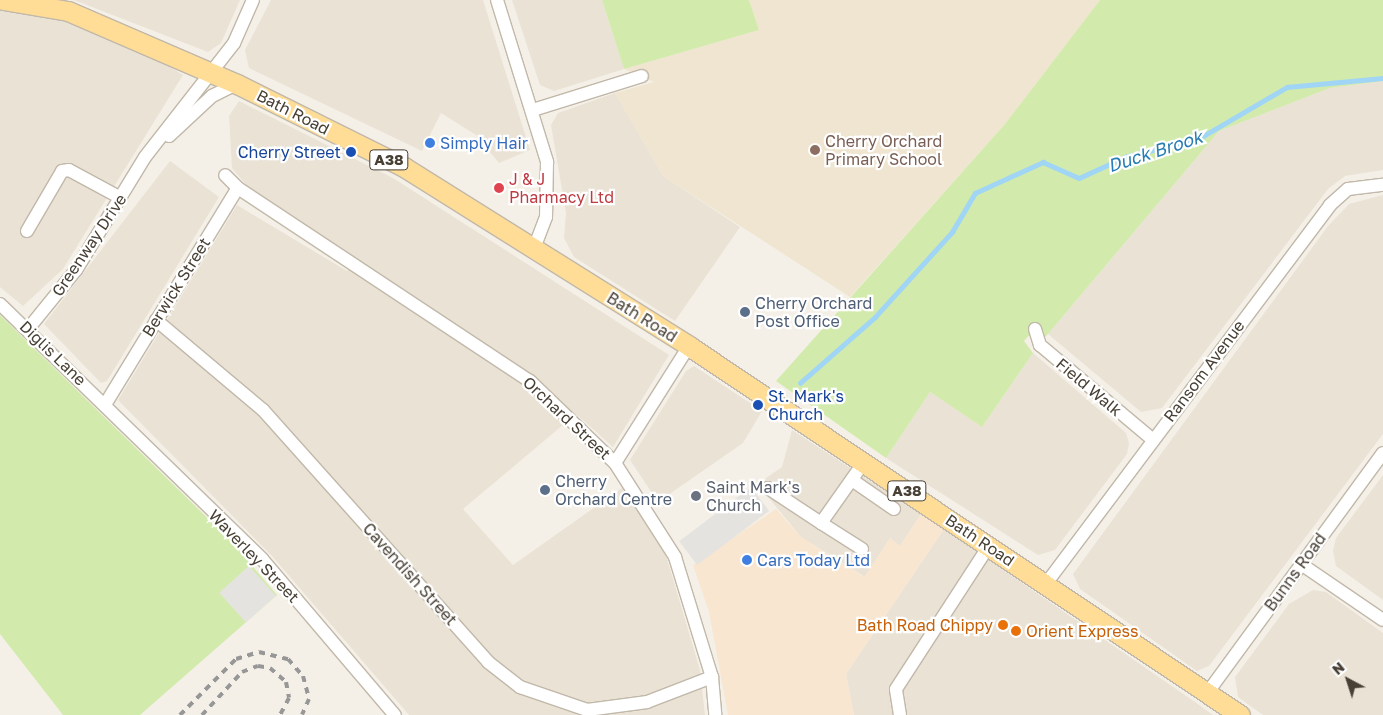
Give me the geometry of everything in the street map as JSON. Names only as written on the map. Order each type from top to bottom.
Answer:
[{"type":"main road","name":"Bath Road","points":[[3,0],[68,10],[237,84],[404,167],[689,346],[1240,715]]},
{"type":"street","points":[[213,73],[236,41],[253,0]]},
{"type":"street","points":[[497,0],[533,110],[549,181],[546,217],[534,248]]},
{"type":"street","name":"Greenway Drive","points":[[28,329],[76,270],[145,158],[213,73]]},
{"type":"street","points":[[533,110],[642,76]]},
{"type":"street","name":"Greenway Drive","points":[[145,158],[212,96],[237,84]]},
{"type":"street","points":[[27,231],[62,171],[68,170],[121,198]]},
{"type":"street","points":[[225,175],[238,188]]},
{"type":"street","name":"Ransom Avenue","points":[[1045,585],[1152,439],[1330,205],[1348,189],[1383,185]]},
{"type":"street","name":"Berwick Street","points":[[106,403],[238,188]]},
{"type":"street","name":"Orchard Street","points":[[238,188],[530,381],[615,462],[675,557],[712,677],[715,715]]},
{"type":"street","name":"Diglis Lane","points":[[0,304],[106,403]]},
{"type":"street","name":"Cavendish Street","points":[[156,320],[262,410],[488,662],[520,687],[587,710],[647,702],[712,677]]},
{"type":"street","name":"Field Walk","points":[[1035,329],[1040,346],[1152,439]]},
{"type":"street","points":[[615,462],[689,346]]},
{"type":"street","name":"Waverley Street","points":[[106,403],[262,560],[395,715]]},
{"type":"street","name":"Bunns Road","points":[[1208,692],[1383,453]]},
{"type":"street","points":[[821,522],[864,462]]},
{"type":"street","points":[[852,480],[894,508]]},
{"type":"street","points":[[768,488],[862,549]]},
{"type":"street","points":[[900,715],[896,689],[989,546]]},
{"type":"street","points":[[1301,564],[1383,620]]},
{"type":"shaded area","points":[[74,0],[240,0],[221,43],[208,52]]},
{"type":"shaded area","points":[[271,0],[483,0],[530,150],[499,163],[476,135],[441,113],[422,151],[249,68],[245,50]]},
{"type":"shaded area","points":[[512,0],[602,0],[624,69],[554,91],[540,85]]},
{"type":"shaded area","name":"Cherry Orchard Primary School","points":[[749,0],[1100,0],[1005,124],[850,297],[663,176],[615,93],[654,82],[624,69],[759,30]]},
{"type":"shaded area","points":[[0,11],[56,15],[159,60],[183,75],[63,269],[23,306],[0,287]]},
{"type":"shaded area","points":[[1383,81],[1383,170],[1345,176],[1328,189],[1162,408],[1141,412],[1048,334],[1219,131],[1330,88]]},
{"type":"shaded area","points":[[615,93],[663,176],[740,227],[675,321],[574,257],[564,238],[566,213],[551,125],[558,113]]},
{"type":"shaded area","points":[[239,101],[393,178],[669,355],[613,447],[576,414],[463,509],[513,565],[622,488],[665,552],[700,670],[705,715],[409,715],[272,556],[118,400],[237,205],[347,271],[356,258],[247,186],[232,168],[229,116]]},
{"type":"shaded area","points":[[170,161],[219,197],[107,381],[101,383],[44,324]]},
{"type":"shaded area","points":[[1383,195],[1383,434],[1209,666],[1197,671],[1080,589],[1073,574],[1328,226],[1349,204]]},
{"type":"shaded area","points":[[1033,353],[1126,433],[1129,443],[1127,454],[1055,550],[1038,555],[886,458],[930,392],[982,427]]},
{"type":"shaded area","points":[[694,366],[762,411],[743,443],[658,502],[630,460],[686,371]]},
{"type":"shaded area","points":[[792,430],[921,514],[900,546],[890,538],[865,577],[801,537],[764,492],[766,478],[782,467]]},
{"type":"shaded area","points":[[1383,475],[1383,600],[1336,566],[1333,551],[1336,538]]},
{"type":"shaded area","points":[[751,487],[769,511],[697,565],[679,541]]},
{"type":"shaded area","points":[[776,509],[801,537],[864,577],[890,538],[900,546],[921,514],[944,529],[846,674],[854,715],[728,715],[709,612],[693,565]]},
{"type":"shaded area","points":[[944,529],[1213,715],[854,715],[846,674]]},
{"type":"shaded area","points":[[249,566],[276,596],[246,622],[219,593]]},
{"type":"shaded area","points":[[1313,590],[1326,592],[1383,633],[1383,715],[1263,715],[1238,697],[1235,677],[1289,604]]},
{"type":"green space","points":[[602,0],[749,0],[759,30],[624,69]]},
{"type":"green space","points":[[1100,0],[1383,0],[1383,81],[1330,88],[1219,131],[1048,334],[1045,337],[1035,329],[1024,341],[1033,353],[982,427],[930,392],[886,458],[776,381],[1005,124]]},
{"type":"green space","points":[[0,315],[232,542],[277,595],[140,715],[63,715],[0,634]]},
{"type":"waterway","name":"Duck Brook","points":[[800,383],[875,317],[952,232],[975,193],[1043,162],[1079,178],[1125,157],[1200,138],[1287,87],[1383,78]]},
{"type":"railway","points":[[180,715],[236,659],[259,652],[288,659],[303,676],[309,699],[302,715]]},
{"type":"railway","points":[[202,715],[242,672],[258,666],[270,668],[286,682],[289,698],[280,715]]},
{"type":"place","name":"Simply Hair","points":[[430,143]]},
{"type":"place","name":"Cherry Orchard Primary School","points":[[815,150]]},
{"type":"place","name":"Cherry Street","points":[[351,152]]},
{"type":"place","name":"J & J Pharmacy Ltd","points":[[499,188]]},
{"type":"place","name":"Cherry Orchard Post Office","points":[[745,312]]},
{"type":"place","name":"St. Mark's Church","points":[[758,405]]},
{"type":"place","name":"Cherry Orchard Centre","points":[[545,490]]},
{"type":"place","name":"Saint Mark's Church","points":[[696,496]]},
{"type":"place","name":"Cars Today Ltd","points":[[747,560]]},
{"type":"place","name":"Bath Road Chippy","points":[[1003,625]]},
{"type":"place","name":"Orient Express","points":[[1016,631]]}]
